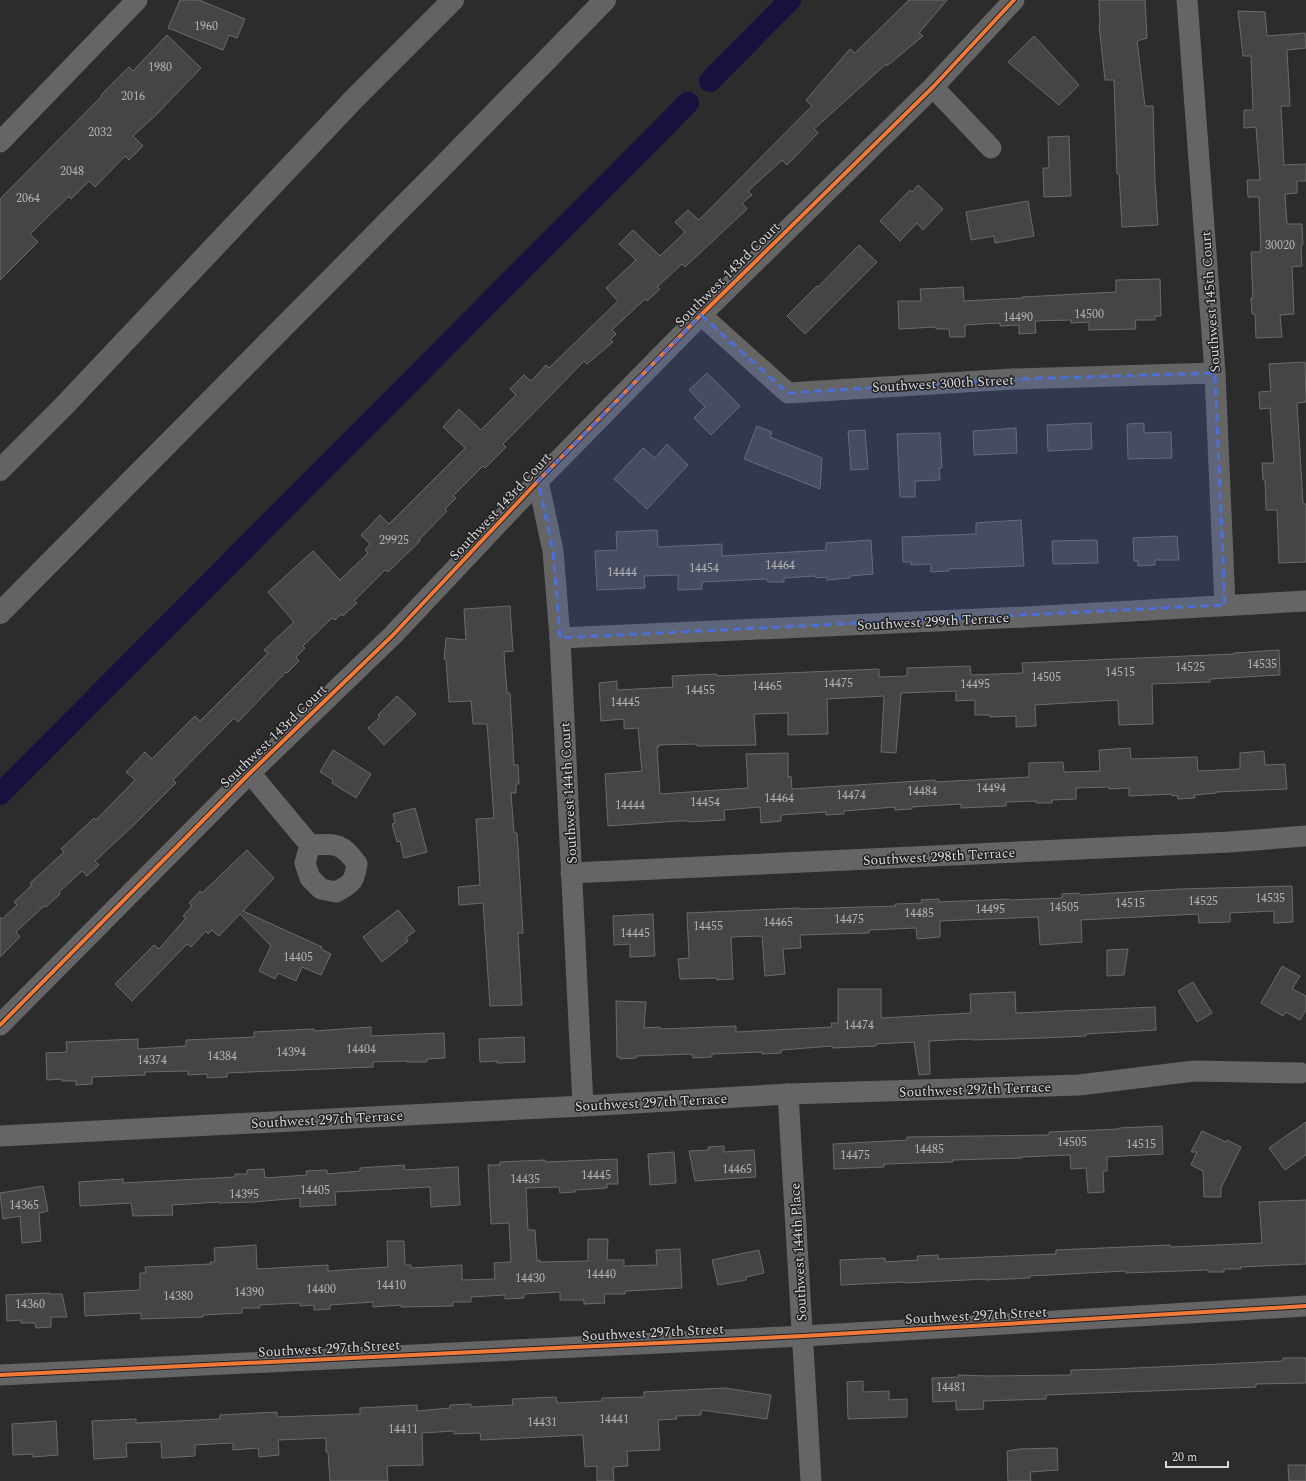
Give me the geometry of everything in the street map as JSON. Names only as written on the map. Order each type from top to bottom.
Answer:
[{"type":"highway","points":[[0,470],[62,408],[350,104],[453,0]]},
{"type":"highway","points":[[0,613],[446,164],[605,0]]},
{"type":"street","name":"Southwest 143rd Court","points":[[0,1025],[250,773],[393,635],[538,481],[701,315],[933,87],[1014,0]]},
{"type":"street","name":"Southwest 145th Court","points":[[1187,0],[1215,373],[1225,605]]},
{"type":"street","points":[[0,142],[137,1]]},
{"type":"street","points":[[933,87],[991,148]]},
{"type":"street","name":"Southwest 300th Street","points":[[701,315],[788,393],[1012,379],[1215,373]]},
{"type":"street","name":"Southwest 144th Court","points":[[538,481],[553,551],[560,638],[583,1106]]},
{"type":"street","name":"Southwest 299th Terrace","points":[[560,638],[1010,618],[1306,601]]},
{"type":"street","points":[[250,773],[310,845]]},
{"type":"street","name":"Southwest 298th Terrace","points":[[571,873],[1222,843],[1306,836]]},
{"type":"street","name":"Southwest 297th Terrace","points":[[0,1136],[788,1094],[1079,1085],[1194,1071],[1301,1073]]},
{"type":"street","name":"Southwest 144th Place","points":[[788,1094],[811,1481]]},
{"type":"street","name":"Southwest 297th Street","points":[[0,1375],[803,1336],[1306,1306]]},
{"type":"highlighted area","points":[[701,315],[788,393],[1012,379],[1215,373],[1225,605],[560,638],[553,551],[538,481]]},
{"type":"building","points":[[180,0],[199,0],[245,19],[237,38],[229,35],[223,50],[168,28]]},
{"type":"building","points":[[909,0],[947,0],[919,33],[923,36],[887,66],[886,64],[814,129],[818,133],[787,165],[782,160],[748,191],[752,195],[742,203],[747,209],[685,267],[682,264],[657,287],[660,289],[647,301],[645,299],[612,330],[616,334],[610,340],[613,342],[587,364],[584,361],[503,444],[506,447],[485,468],[483,466],[453,496],[456,498],[445,509],[447,511],[419,540],[420,541],[388,572],[385,570],[354,601],[357,603],[343,616],[341,614],[335,620],[332,618],[303,646],[305,648],[296,657],[299,661],[287,673],[286,672],[238,722],[234,718],[173,780],[176,783],[95,861],[99,865],[87,876],[82,871],[59,892],[60,894],[46,907],[44,906],[16,932],[20,937],[0,957],[0,917],[2,919],[17,905],[14,902],[32,885],[30,883],[64,852],[61,849],[94,818],[96,820],[135,780],[126,772],[145,752],[152,759],[195,716],[200,721],[268,653],[264,650],[294,622],[268,592],[313,551],[340,580],[368,553],[365,550],[370,544],[361,535],[380,515],[389,524],[465,448],[443,427],[459,409],[481,430],[516,395],[510,389],[524,375],[531,381],[546,365],[549,368],[618,301],[606,288],[636,260],[619,244],[633,230],[660,256],[685,232],[675,222],[688,210],[699,220],[812,106],[806,100],[850,49],[855,53]]},
{"type":"building","points":[[1099,0],[1145,0],[1147,38],[1137,41],[1145,106],[1153,106],[1155,183],[1158,225],[1122,227],[1119,174],[1117,174],[1114,80],[1105,80],[1099,25]]},
{"type":"building","points":[[1238,11],[1265,12],[1267,36],[1305,33],[1306,48],[1287,50],[1290,106],[1281,106],[1284,165],[1306,164],[1306,181],[1297,181],[1297,193],[1285,194],[1287,224],[1302,224],[1303,245],[1301,246],[1302,266],[1292,267],[1294,314],[1280,315],[1282,337],[1256,338],[1255,314],[1252,314],[1251,298],[1253,298],[1251,252],[1261,252],[1259,197],[1248,197],[1247,180],[1260,180],[1256,127],[1244,128],[1244,110],[1253,110],[1251,56],[1243,56]]},
{"type":"building","points":[[167,35],[201,68],[156,115],[133,136],[143,146],[129,160],[125,156],[95,187],[89,181],[71,199],[69,196],[30,234],[38,242],[0,280],[0,199],[129,67],[133,71]]},
{"type":"building","points":[[1034,36],[1079,85],[1059,105],[1008,62]]},
{"type":"building","points":[[1069,136],[1071,196],[1044,197],[1043,168],[1049,168],[1048,137]]},
{"type":"building","points":[[918,185],[943,209],[923,230],[917,223],[900,241],[880,221],[910,190],[912,192]]},
{"type":"building","points":[[1028,201],[1034,236],[995,243],[994,236],[971,240],[966,212]]},
{"type":"building","points":[[859,245],[877,262],[805,334],[787,316]]},
{"type":"building","points":[[1160,279],[1161,316],[1155,316],[1155,320],[1135,320],[1136,329],[1089,330],[1089,322],[1071,323],[1071,320],[1035,321],[1036,333],[1019,334],[1019,325],[1000,326],[1000,323],[965,325],[965,337],[950,337],[949,329],[936,329],[936,327],[899,329],[898,301],[921,301],[920,289],[963,287],[964,301],[1116,292],[1116,280]]},
{"type":"building","points":[[1305,362],[1306,402],[1297,403],[1303,504],[1306,504],[1306,562],[1279,563],[1277,510],[1266,510],[1265,480],[1263,480],[1262,463],[1274,463],[1270,408],[1260,409],[1259,392],[1271,391],[1269,364]]},
{"type":"building","points":[[707,373],[740,406],[711,435],[694,418],[705,407],[689,390]]},
{"type":"building","points":[[1091,423],[1092,449],[1048,451],[1047,425]]},
{"type":"building","points":[[1144,423],[1144,433],[1171,432],[1172,458],[1128,459],[1127,424]]},
{"type":"building","points":[[757,426],[772,432],[770,437],[822,458],[820,489],[744,459]]},
{"type":"building","points":[[1016,428],[1017,453],[974,455],[973,431]]},
{"type":"building","points":[[865,430],[868,469],[851,470],[848,431]]},
{"type":"building","points":[[940,433],[942,468],[939,468],[940,480],[915,481],[915,497],[900,497],[897,434]]},
{"type":"building","points":[[667,444],[688,465],[647,509],[614,479],[643,448],[655,458]]},
{"type":"building","points":[[1021,520],[1024,566],[949,569],[949,571],[931,572],[931,564],[911,565],[911,562],[903,562],[902,537],[976,534],[976,523]]},
{"type":"building","points":[[657,530],[658,547],[722,544],[722,556],[826,550],[826,543],[871,540],[873,574],[827,580],[827,577],[816,578],[815,576],[784,578],[784,582],[768,582],[767,579],[702,582],[702,589],[678,590],[678,575],[644,576],[645,588],[597,590],[595,551],[617,550],[616,532]]},
{"type":"building","points":[[1177,536],[1179,560],[1155,560],[1155,565],[1138,566],[1138,561],[1134,561],[1133,538]]},
{"type":"building","points":[[1097,540],[1098,563],[1053,564],[1052,541]]},
{"type":"building","points":[[510,606],[513,651],[504,652],[507,693],[510,693],[514,765],[518,765],[519,784],[516,784],[516,793],[511,793],[514,833],[517,833],[523,933],[518,933],[522,1005],[490,1006],[483,903],[459,905],[458,887],[480,885],[476,819],[494,818],[487,724],[473,724],[471,701],[449,702],[446,659],[444,659],[446,638],[466,640],[464,609]]},
{"type":"building","points":[[1279,650],[1280,675],[1210,679],[1210,682],[1152,684],[1153,724],[1119,725],[1118,700],[1035,705],[1036,726],[1016,727],[1016,716],[990,717],[990,715],[975,715],[975,700],[956,701],[956,691],[901,693],[896,753],[881,752],[884,696],[827,699],[828,734],[788,735],[788,713],[754,714],[756,745],[697,746],[697,744],[658,745],[659,747],[657,747],[660,794],[748,788],[746,754],[788,753],[788,777],[791,776],[792,789],[935,780],[935,782],[1029,777],[1029,763],[1063,762],[1064,772],[1100,771],[1099,750],[1130,748],[1131,759],[1197,757],[1198,771],[1240,769],[1240,753],[1264,751],[1265,765],[1285,764],[1287,789],[1216,792],[1194,795],[1195,798],[1178,799],[1177,795],[1172,796],[1172,794],[1129,796],[1129,788],[1076,788],[1076,799],[1052,800],[1052,803],[1036,803],[1036,801],[1006,802],[1006,806],[961,808],[961,804],[912,807],[912,809],[895,810],[895,807],[844,811],[844,814],[826,815],[826,812],[781,815],[781,821],[761,823],[760,807],[724,810],[725,820],[689,822],[678,821],[608,826],[605,774],[642,771],[638,728],[624,729],[624,719],[601,721],[599,683],[617,681],[617,690],[673,687],[672,676],[717,674],[717,676],[879,669],[879,677],[907,676],[907,668],[970,666],[971,675],[1023,673],[1022,663],[1234,654]]},
{"type":"building","points":[[397,696],[416,714],[384,745],[368,728],[380,717],[378,715]]},
{"type":"building","points":[[333,750],[371,774],[356,798],[332,783],[333,780],[320,772]]},
{"type":"building","points":[[415,808],[427,852],[404,858],[400,841],[397,842],[392,824],[395,823],[393,814]]},
{"type":"building","points":[[247,850],[274,878],[243,911],[322,947],[321,949],[331,954],[321,975],[302,967],[296,981],[278,973],[275,979],[259,971],[271,946],[240,914],[219,936],[212,930],[208,934],[206,931],[191,947],[187,944],[132,1001],[115,984],[154,945],[159,949],[186,918],[183,916],[192,906],[189,903],[200,891],[202,893]]},
{"type":"building","points":[[1292,886],[1293,922],[1274,923],[1274,911],[1230,913],[1230,922],[1199,923],[1198,914],[1081,920],[1082,942],[1040,945],[1038,917],[940,921],[940,937],[917,939],[916,928],[869,930],[869,933],[800,935],[801,948],[783,949],[785,974],[765,976],[762,936],[731,937],[733,979],[680,979],[678,959],[689,958],[687,913],[799,908],[896,906],[895,904],[922,903],[921,900],[939,899],[939,902],[1010,900],[1062,898],[1062,894],[1079,893],[1080,895],[1179,889]]},
{"type":"building","points":[[398,910],[415,931],[406,938],[408,941],[382,962],[363,937]]},
{"type":"building","points":[[653,914],[655,956],[630,957],[630,944],[614,945],[613,916]]},
{"type":"building","points":[[1128,949],[1124,975],[1107,976],[1107,950]]},
{"type":"building","points":[[1282,966],[1300,976],[1292,989],[1306,996],[1306,1010],[1300,1020],[1286,1012],[1283,1016],[1261,1003]]},
{"type":"building","points":[[1193,982],[1212,1013],[1197,1022],[1178,991]]},
{"type":"building","points":[[838,989],[881,989],[881,1018],[971,1013],[970,994],[1015,992],[1016,1013],[1155,1007],[1156,1030],[1086,1034],[1086,1036],[929,1041],[930,1074],[919,1075],[914,1042],[876,1044],[876,1046],[833,1048],[832,1046],[781,1050],[781,1053],[762,1054],[762,1052],[712,1054],[712,1057],[693,1058],[693,1055],[690,1054],[636,1056],[636,1058],[620,1059],[620,1057],[617,1057],[616,1001],[646,1002],[644,1028],[660,1027],[660,1029],[736,1026],[736,1032],[832,1027],[831,1023],[838,1023]]},
{"type":"building","points":[[371,1027],[371,1036],[444,1033],[445,1058],[427,1059],[427,1062],[373,1062],[373,1067],[227,1073],[227,1077],[207,1078],[207,1074],[188,1075],[188,1071],[145,1072],[145,1075],[92,1077],[92,1084],[76,1085],[76,1081],[62,1081],[62,1079],[47,1080],[46,1053],[67,1052],[66,1042],[138,1039],[138,1049],[186,1046],[186,1040],[254,1037],[254,1032],[314,1029],[314,1031]]},
{"type":"building","points":[[524,1037],[525,1062],[480,1062],[479,1039]]},
{"type":"building","points":[[1306,1122],[1306,1155],[1285,1170],[1269,1148]]},
{"type":"building","points":[[1162,1126],[1163,1154],[1107,1157],[1107,1171],[1103,1171],[1104,1192],[1088,1193],[1086,1168],[1071,1169],[1070,1155],[953,1160],[953,1162],[884,1164],[884,1167],[834,1169],[833,1144],[907,1140],[907,1137],[1049,1135],[1049,1132]]},
{"type":"building","points":[[1202,1131],[1241,1147],[1221,1188],[1221,1197],[1204,1197],[1203,1171],[1191,1165],[1197,1152],[1191,1152]]},
{"type":"building","points":[[724,1146],[724,1152],[754,1150],[756,1177],[695,1181],[689,1151],[709,1150],[708,1147]]},
{"type":"building","points":[[674,1152],[676,1183],[650,1185],[648,1154]]},
{"type":"building","points":[[617,1159],[618,1184],[607,1184],[607,1188],[575,1190],[575,1192],[560,1193],[559,1187],[526,1188],[528,1230],[535,1230],[537,1261],[588,1261],[588,1239],[608,1239],[607,1260],[624,1260],[624,1266],[657,1265],[656,1250],[680,1249],[682,1288],[625,1291],[625,1294],[604,1294],[605,1303],[584,1304],[584,1300],[560,1300],[560,1292],[524,1294],[524,1298],[505,1299],[505,1295],[471,1297],[471,1302],[453,1302],[453,1306],[401,1307],[401,1305],[373,1307],[373,1302],[330,1305],[330,1309],[314,1310],[314,1305],[300,1306],[300,1303],[259,1305],[260,1308],[242,1308],[242,1313],[203,1315],[203,1317],[141,1319],[141,1313],[85,1316],[84,1293],[140,1290],[140,1273],[146,1273],[145,1267],[211,1264],[210,1262],[215,1262],[214,1248],[256,1245],[257,1269],[328,1265],[328,1271],[388,1267],[387,1241],[404,1241],[405,1265],[411,1265],[411,1268],[462,1265],[462,1280],[495,1279],[494,1263],[511,1262],[509,1223],[491,1224],[488,1165],[500,1165],[500,1162]]},
{"type":"building","points":[[404,1165],[405,1170],[458,1167],[460,1205],[431,1207],[430,1187],[335,1192],[336,1205],[300,1207],[300,1198],[253,1202],[219,1202],[172,1205],[173,1215],[133,1216],[131,1203],[80,1206],[79,1182],[123,1179],[123,1183],[235,1177],[235,1174],[247,1174],[247,1170],[264,1169],[265,1178],[307,1175],[306,1171],[327,1170],[327,1174],[360,1171],[360,1168]]},
{"type":"building","points":[[43,1186],[48,1211],[39,1213],[41,1241],[22,1243],[20,1216],[3,1219],[0,1193]]},
{"type":"building","points":[[1306,1200],[1306,1264],[1240,1267],[1241,1269],[1224,1269],[1224,1272],[1208,1272],[1208,1270],[1126,1273],[1126,1271],[1030,1276],[1030,1278],[841,1285],[840,1260],[885,1258],[885,1262],[918,1260],[917,1256],[938,1255],[938,1259],[1056,1254],[1056,1250],[1262,1243],[1259,1202]]},
{"type":"building","points":[[759,1250],[764,1273],[746,1277],[746,1280],[718,1285],[712,1260]]},
{"type":"building","points":[[49,1293],[62,1294],[67,1317],[51,1317],[51,1327],[36,1328],[35,1323],[21,1323],[21,1320],[7,1321],[6,1295]]},
{"type":"building","points":[[1283,1358],[1306,1358],[1306,1383],[1256,1384],[1256,1387],[1046,1395],[1046,1399],[983,1401],[984,1409],[956,1410],[956,1401],[933,1402],[932,1378],[959,1377],[958,1375],[1071,1375],[1071,1370],[1283,1361]]},
{"type":"building","points":[[863,1381],[863,1392],[889,1391],[889,1400],[907,1399],[907,1417],[848,1419],[847,1382]]},
{"type":"building","points":[[725,1388],[771,1395],[767,1419],[701,1410],[701,1415],[676,1416],[677,1419],[658,1420],[660,1450],[627,1451],[628,1466],[613,1467],[614,1481],[597,1481],[597,1466],[585,1467],[583,1435],[481,1440],[480,1433],[454,1434],[454,1431],[422,1433],[423,1465],[387,1466],[388,1481],[330,1481],[328,1452],[326,1452],[326,1438],[278,1440],[279,1455],[259,1457],[258,1448],[233,1450],[233,1443],[195,1445],[195,1456],[162,1458],[161,1442],[126,1443],[127,1457],[94,1459],[92,1421],[136,1419],[136,1423],[220,1419],[220,1415],[277,1412],[277,1417],[360,1414],[360,1408],[417,1405],[417,1411],[450,1408],[450,1405],[471,1404],[471,1407],[513,1405],[512,1399],[556,1397],[557,1403],[602,1401],[602,1398],[644,1397],[644,1392]]},
{"type":"building","points":[[56,1421],[58,1455],[33,1457],[33,1454],[13,1455],[12,1424]]},
{"type":"building","points":[[1057,1448],[1058,1470],[1030,1472],[1031,1481],[1008,1481],[1007,1451],[1019,1449]]},
{"type":"building","points":[[1288,1465],[1306,1465],[1306,1481],[1289,1481]]},
{"type":"waterway","points":[[710,81],[790,0]]},
{"type":"waterway","points":[[0,794],[688,103]]},
{"type":"cycle path","points":[[0,1025],[250,773],[393,635],[538,481],[701,315],[933,87],[1014,0]]},
{"type":"cycle path","points":[[0,1375],[803,1336],[1306,1306]]}]
